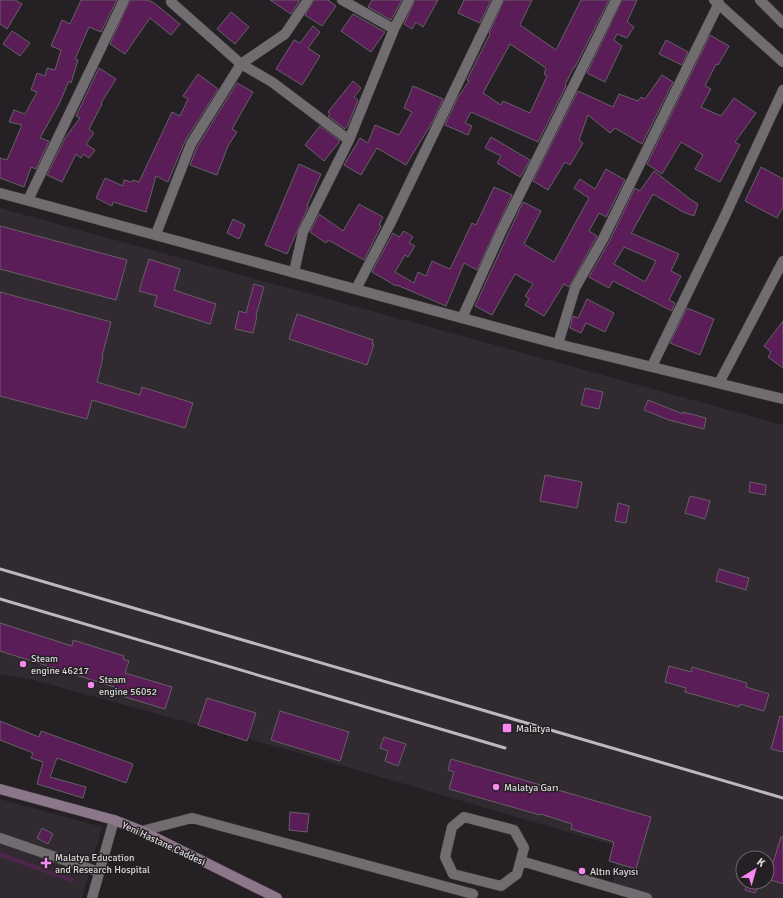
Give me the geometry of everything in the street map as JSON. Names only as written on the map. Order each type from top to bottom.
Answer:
[{"type":"main road","name":"Yeni Hastane Caddesi","points":[[0,789],[114,820],[142,831],[277,898]]},
{"type":"street","points":[[28,200],[124,0]]},
{"type":"street","points":[[156,234],[191,144],[241,64],[285,34],[308,0]]},
{"type":"street","points":[[342,0],[394,29]]},
{"type":"street","points":[[294,272],[303,232],[349,140],[394,29],[409,0]]},
{"type":"street","points":[[356,290],[390,224],[498,0]]},
{"type":"street","points":[[462,318],[501,232],[616,0]]},
{"type":"street","points":[[760,0],[783,23]]},
{"type":"street","points":[[170,1],[241,64],[272,82],[349,140]]},
{"type":"street","points":[[558,344],[575,288],[603,239],[717,2],[783,62]]},
{"type":"street","points":[[652,366],[724,218],[783,90]]},
{"type":"street","points":[[0,192],[558,344],[783,399]]},
{"type":"street","points":[[720,383],[783,261]]},
{"type":"street","points":[[464,817],[514,830],[524,848],[521,861],[517,874],[501,886],[453,874],[445,857],[452,827],[464,817]]},
{"type":"street","points":[[142,831],[192,818],[472,896],[476,880]]},
{"type":"street","points":[[92,898],[114,820]]},
{"type":"street","points":[[0,838],[99,872]]},
{"type":"street","points":[[521,861],[647,898]]},
{"type":"shaded area","points":[[0,208],[783,425],[783,898],[648,898],[612,887],[619,847],[292,751],[30,679],[0,674]]},
{"type":"shaded area","name":"Malatya Education and Research Hospital","points":[[0,799],[102,827],[82,898],[0,898]]},
{"type":"shaded area","points":[[0,852],[74,879],[73,883],[0,857]]},
{"type":"building","points":[[0,0],[15,0],[22,4],[7,29],[0,24]]},
{"type":"building","points":[[81,0],[117,0],[101,32],[89,27],[75,59],[78,60],[71,83],[69,81],[59,104],[40,138],[49,141],[36,169],[31,167],[24,187],[0,178],[0,158],[7,160],[22,125],[9,122],[14,110],[25,114],[37,92],[31,90],[37,73],[45,76],[47,68],[55,70],[61,50],[51,46],[62,20],[70,24]]},
{"type":"building","points":[[130,0],[148,0],[180,24],[171,35],[150,18],[125,54],[110,44]]},
{"type":"building","points":[[270,0],[300,0],[291,14]]},
{"type":"building","points":[[314,0],[328,0],[336,6],[322,26],[305,15]]},
{"type":"building","points":[[372,0],[402,0],[391,20],[368,7]]},
{"type":"building","points":[[415,0],[438,0],[423,27],[416,22],[412,29],[404,24]]},
{"type":"building","points":[[464,0],[491,0],[480,23],[458,13]]},
{"type":"building","points":[[504,0],[532,0],[520,25],[556,50],[581,0],[609,0],[565,85],[566,86],[538,142],[471,112],[465,123],[472,126],[468,135],[445,125],[457,99],[469,81],[467,80],[490,34],[489,33]],"holes":[[[510,44],[546,68],[544,74],[547,76],[530,113],[503,101],[501,105],[483,93]]]},
{"type":"building","points":[[622,0],[637,0],[627,22],[634,27],[627,38],[617,34],[614,40],[622,46],[605,82],[587,73]]},
{"type":"building","points":[[231,12],[249,27],[235,44],[217,29]]},
{"type":"building","points":[[353,14],[385,32],[371,52],[341,31]]},
{"type":"building","points":[[313,26],[320,32],[308,48],[320,56],[302,85],[276,69],[294,40],[300,43]]},
{"type":"building","points":[[12,31],[30,43],[20,56],[3,44]]},
{"type":"building","points":[[710,35],[729,46],[718,65],[716,64],[705,86],[711,89],[701,107],[721,116],[734,98],[756,113],[735,142],[740,145],[720,182],[695,169],[703,155],[681,142],[662,174],[647,164]]},
{"type":"building","points":[[666,40],[688,52],[682,65],[659,54]]},
{"type":"building","points":[[99,68],[116,79],[101,103],[102,104],[89,129],[94,133],[86,144],[95,150],[89,158],[83,154],[81,158],[76,154],[62,182],[47,175],[65,138],[80,118],[76,116]]},
{"type":"building","points":[[198,74],[218,89],[185,141],[168,182],[156,176],[146,212],[113,202],[112,206],[96,198],[105,178],[123,186],[124,180],[139,182],[172,112],[180,116],[188,99],[183,96]]},
{"type":"building","points":[[662,75],[673,82],[642,144],[615,128],[610,133],[588,115],[579,140],[583,143],[570,165],[565,162],[548,190],[533,181],[578,91],[613,107],[619,94],[638,101],[641,97],[645,99]]},
{"type":"building","points":[[353,81],[361,88],[354,97],[358,100],[345,129],[328,116],[330,114],[328,112]]},
{"type":"building","points":[[237,83],[253,92],[232,129],[237,132],[228,146],[217,175],[190,165],[197,147]]},
{"type":"building","points":[[413,86],[443,99],[433,121],[406,165],[377,148],[361,175],[344,165],[360,138],[368,143],[375,125],[399,135],[412,112],[404,108]]},
{"type":"building","points":[[320,126],[340,141],[324,161],[305,145]]},
{"type":"building","points":[[491,137],[530,160],[520,177],[497,163],[501,156],[485,148]]},
{"type":"building","points":[[299,164],[321,174],[287,254],[265,245]]},
{"type":"building","points":[[761,167],[783,179],[783,207],[777,218],[745,201]]},
{"type":"building","points":[[606,169],[625,180],[606,217],[599,213],[589,231],[597,236],[569,287],[564,284],[544,316],[525,305],[529,299],[525,296],[533,284],[515,274],[492,315],[475,306],[523,202],[541,211],[524,244],[554,262],[589,198],[574,188],[580,179],[595,189]]},
{"type":"building","points":[[654,171],[698,204],[694,216],[683,212],[653,194],[631,233],[679,254],[671,271],[681,276],[669,300],[675,303],[672,311],[613,281],[609,288],[589,277],[609,242],[635,188],[640,191]],"holes":[[[624,247],[656,261],[645,282],[614,264]]]},
{"type":"building","points":[[494,187],[512,195],[477,270],[464,263],[446,306],[397,285],[396,286],[372,272],[393,233],[399,237],[404,231],[413,237],[409,243],[415,246],[408,257],[405,255],[395,272],[414,283],[418,272],[426,276],[432,261],[450,269],[472,223],[476,225]]},
{"type":"building","points":[[359,204],[383,217],[379,225],[381,226],[364,260],[328,240],[326,243],[310,232],[319,214],[343,231]]},
{"type":"building","points":[[233,219],[245,225],[239,239],[227,233]]},
{"type":"building","points":[[0,226],[127,260],[116,300],[0,269]]},
{"type":"building","points":[[149,259],[180,269],[174,290],[216,304],[210,324],[154,306],[157,296],[139,291]]},
{"type":"building","points":[[254,284],[264,287],[256,315],[253,333],[235,329],[239,311],[246,313]]},
{"type":"building","points":[[0,292],[111,322],[97,382],[140,395],[142,387],[193,403],[185,428],[92,400],[87,419],[0,396]]},
{"type":"building","points":[[587,299],[614,313],[605,332],[586,323],[581,333],[570,328],[573,316],[578,318]]},
{"type":"building","points":[[687,308],[714,319],[700,355],[670,343]]},
{"type":"building","points":[[297,314],[373,340],[372,344],[374,344],[367,365],[289,339]]},
{"type":"building","points":[[783,321],[783,368],[768,357],[771,352],[764,346]]},
{"type":"building","points":[[585,388],[603,392],[599,409],[581,405]]},
{"type":"building","points":[[648,400],[683,414],[683,412],[706,418],[704,429],[669,420],[644,410]]},
{"type":"building","points":[[545,475],[582,482],[577,508],[540,501]]},
{"type":"building","points":[[750,482],[766,485],[765,495],[749,492]]},
{"type":"building","points":[[690,496],[710,501],[705,519],[685,513]]},
{"type":"building","points":[[618,503],[629,506],[626,523],[615,521]]},
{"type":"building","points":[[719,569],[749,578],[746,590],[716,581]]},
{"type":"building","points":[[0,623],[72,646],[73,640],[124,656],[123,659],[129,661],[125,673],[172,687],[165,709],[125,697],[127,691],[0,651]]},
{"type":"building","points":[[669,666],[691,672],[692,667],[747,683],[746,687],[769,694],[764,711],[740,704],[739,707],[685,692],[686,688],[665,682]]},
{"type":"building","points":[[207,698],[256,713],[247,741],[198,725]]},
{"type":"building","points":[[280,711],[349,732],[340,761],[271,740]]},
{"type":"building","points":[[780,716],[783,717],[783,752],[771,749]]},
{"type":"building","points":[[0,721],[39,737],[41,731],[133,764],[126,783],[57,758],[50,777],[86,787],[83,798],[37,784],[43,762],[31,758],[33,753],[0,740]]},
{"type":"building","points":[[384,737],[406,744],[398,766],[385,761],[388,751],[380,748]]},
{"type":"building","points":[[451,759],[651,817],[636,869],[609,861],[614,842],[571,829],[572,824],[449,789],[454,772],[448,770]]},
{"type":"building","points":[[290,812],[309,814],[307,832],[289,830]]},
{"type":"building","points":[[42,828],[53,834],[48,844],[37,838]]},
{"type":"building","points":[[781,837],[783,837],[783,884],[775,881],[775,856]]},
{"type":"building","points":[[745,890],[756,890],[755,893]]},
{"type":"railway","points":[[0,569],[783,798]]},
{"type":"railway","points":[[0,599],[505,748]]},
{"type":"place","name":"Steam engine 46217","points":[[23,664]]},
{"type":"place","name":"Steam engine 56052","points":[[91,685]]},
{"type":"place","name":"Malatya","points":[[507,728]]},
{"type":"place","name":"Malatya Garı","points":[[496,787]]},
{"type":"place","name":"Malatya Education and Research Hospital","points":[[46,863]]},
{"type":"place","name":"Altın Kayısı","points":[[582,871]]}]
